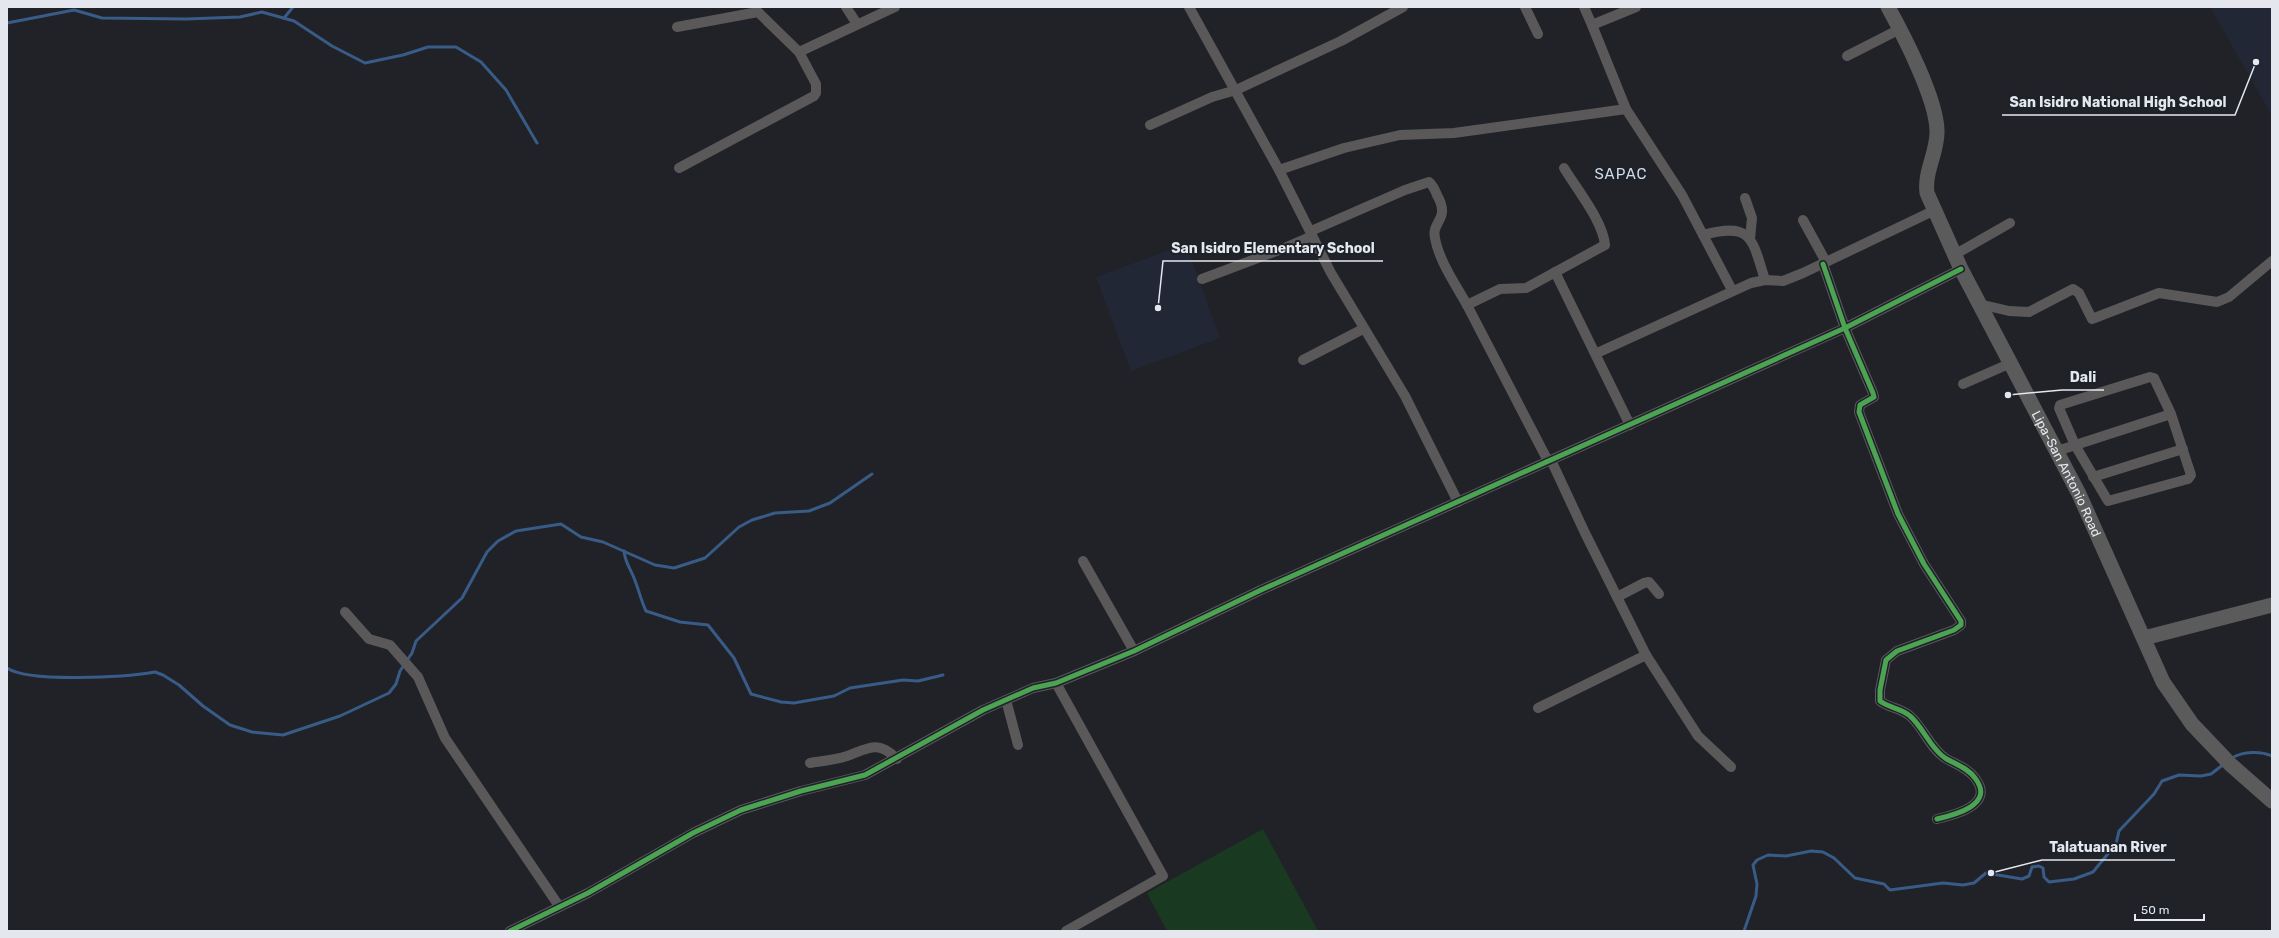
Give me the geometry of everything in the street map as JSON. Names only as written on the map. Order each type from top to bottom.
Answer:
[{"type":"main road","name":"Lipa-San Antonio Road","points":[[1888,7],[1918,67],[1936,117],[1937,140],[1926,182],[1933,211],[1954,255],[2079,494],[2163,682],[2192,724],[2227,762],[2272,801]]},
{"type":"main road","points":[[2144,638],[2272,605]]},
{"type":"street","points":[[846,7],[857,24]]},
{"type":"street","points":[[799,52],[895,7]]},
{"type":"street","points":[[1189,7],[1236,90],[1363,329],[1405,396],[1458,502]]},
{"type":"street","points":[[1150,125],[1212,98],[1236,90],[1341,41],[1403,7]]},
{"type":"street","points":[[1525,7],[1538,34]]},
{"type":"street","points":[[1584,7],[1626,109],[1682,196],[1732,290]]},
{"type":"street","points":[[1592,25],[1636,7]]},
{"type":"street","points":[[677,27],[758,12],[799,52],[816,84],[816,93],[814,96],[679,168]]},
{"type":"street","points":[[1846,56],[1900,29]]},
{"type":"street","points":[[1279,170],[1344,148],[1400,135],[1454,133],[1626,109]]},
{"type":"street","points":[[1467,305],[1500,289],[1526,288],[1605,245],[1604,239],[1590,210],[1564,168]]},
{"type":"street","points":[[1202,279],[1282,249],[1311,233],[1405,190],[1429,182],[1442,203],[1443,210],[1434,232],[1434,238],[1444,263],[1550,461],[1646,655],[1694,732],[1708,747],[1731,767]]},
{"type":"street","points":[[1745,198],[1752,218],[1750,239],[1765,280]]},
{"type":"street","points":[[1597,353],[1732,290],[1765,280],[1783,280],[1824,263],[1933,211]]},
{"type":"street","points":[[1803,220],[1824,263],[1845,328],[1873,393],[1874,397],[1871,400],[1860,405],[1859,412],[1898,514],[1924,564],[1961,621],[1961,625],[1954,630],[1897,651],[1886,660],[1880,690],[1880,701],[1884,705],[1903,710],[1911,716],[1944,757],[1975,778],[1979,784],[1980,792],[1978,802],[1971,808],[1937,819]]},
{"type":"street","points":[[1954,255],[2010,223]]},
{"type":"street","points":[[1703,235],[1729,229],[1740,232],[1750,239]]},
{"type":"street","points":[[1979,304],[2009,311],[2029,312],[2073,289],[2079,293],[2092,319],[2159,293],[2217,302],[2229,298],[2272,261]]},
{"type":"street","points":[[510,931],[588,893],[692,833],[741,810],[801,791],[865,775],[983,710],[1033,688],[1056,683],[1134,651],[1260,590],[1845,328],[1961,269]]},
{"type":"street","points":[[1555,272],[1597,353],[1630,425]]},
{"type":"street","points":[[1303,360],[1363,329]]},
{"type":"street","points":[[1963,384],[2011,362]]},
{"type":"street","points":[[2150,377],[2154,378],[2157,382],[2171,414],[2191,475],[2188,479],[2108,501],[2075,445],[2059,408],[2060,405],[2150,377]]},
{"type":"street","points":[[2057,451],[2171,414]]},
{"type":"street","points":[[2093,477],[2183,450]]},
{"type":"street","points":[[1083,561],[1134,651]]},
{"type":"street","points":[[1617,597],[1644,583],[1649,582],[1659,594]]},
{"type":"street","points":[[345,612],[369,639],[390,645],[422,684],[445,738],[559,906]]},
{"type":"street","points":[[1538,708],[1646,655]]},
{"type":"street","points":[[1056,683],[1163,876],[1066,931]]},
{"type":"street","points":[[1006,700],[1018,745]]},
{"type":"street","points":[[810,763],[846,756],[872,747],[881,747],[888,750],[897,758]]},
{"type":"shaded area","points":[[2210,7],[2272,7],[2272,116]]},
{"type":"shaded area","points":[[1186,244],[1220,338],[1131,371],[1096,277]]},
{"type":"green space","points":[[1263,829],[1318,931],[1167,931],[1147,893]]},
{"type":"waterway","points":[[284,18],[293,7]]},
{"type":"waterway","points":[[7,23],[74,10],[102,18],[186,19],[240,17],[262,12],[294,21],[332,46],[365,63],[403,55],[428,47],[456,47],[481,62],[506,90],[537,143]]},
{"type":"waterway","points":[[7,668],[18,673],[35,676],[78,678],[123,676],[155,672],[179,685],[203,706],[230,725],[252,732],[283,735],[340,716],[389,693],[396,684],[400,671],[412,653],[416,641],[462,598],[487,552],[498,541],[516,531],[561,524],[581,537],[603,542],[655,565],[674,568],[705,558],[739,527],[752,520],[775,513],[809,511],[830,503],[872,474]]},
{"type":"waterway","points":[[624,551],[646,611],[680,622],[708,625],[734,658],[751,694],[781,702],[794,703],[834,696],[850,688],[903,680],[918,681],[943,675]]},
{"type":"waterway","points":[[2232,758],[2241,754],[2252,752],[2272,756]]},
{"type":"waterway","points":[[1744,931],[1756,896],[1757,884],[1753,865],[1757,860],[1768,855],[1786,856],[1811,851],[1823,852],[1834,858],[1855,878],[1884,884],[1890,890],[1943,883],[1963,885],[1974,883],[1986,873],[2022,879],[2029,876],[2032,867],[2039,866],[2043,868],[2044,877],[2049,882],[2074,879],[2093,872],[2116,844],[2119,831],[2154,794],[2162,781],[2179,775],[2201,776],[2211,774],[2224,764]]},
{"type":"cycle path","points":[[1823,264],[1845,328],[1873,393],[1874,397],[1860,405],[1859,412],[1898,514],[1924,564],[1961,621],[1961,625],[1954,630],[1897,651],[1886,660],[1880,690],[1880,701],[1903,711],[1910,716],[1935,749],[1945,758],[1969,772],[1975,778],[1980,787],[1980,795],[1977,802],[1953,815],[1937,819]]},
{"type":"cycle path","points":[[510,931],[588,893],[693,833],[741,810],[801,791],[865,775],[983,710],[1033,688],[1056,683],[1134,651],[1261,590],[1845,328],[1961,269]]},
{"type":"place","name":"San Isidro National High School","points":[[2256,62]]},
{"type":"place","name":"San Isidro Elementary School","points":[[1158,308]]},
{"type":"place","name":"Dali","points":[[2008,395]]},
{"type":"place","name":"Talatuanan River","points":[[1991,873]]},
{"type":"district","name":"SAPAC","points":[[1621,174]]}]
